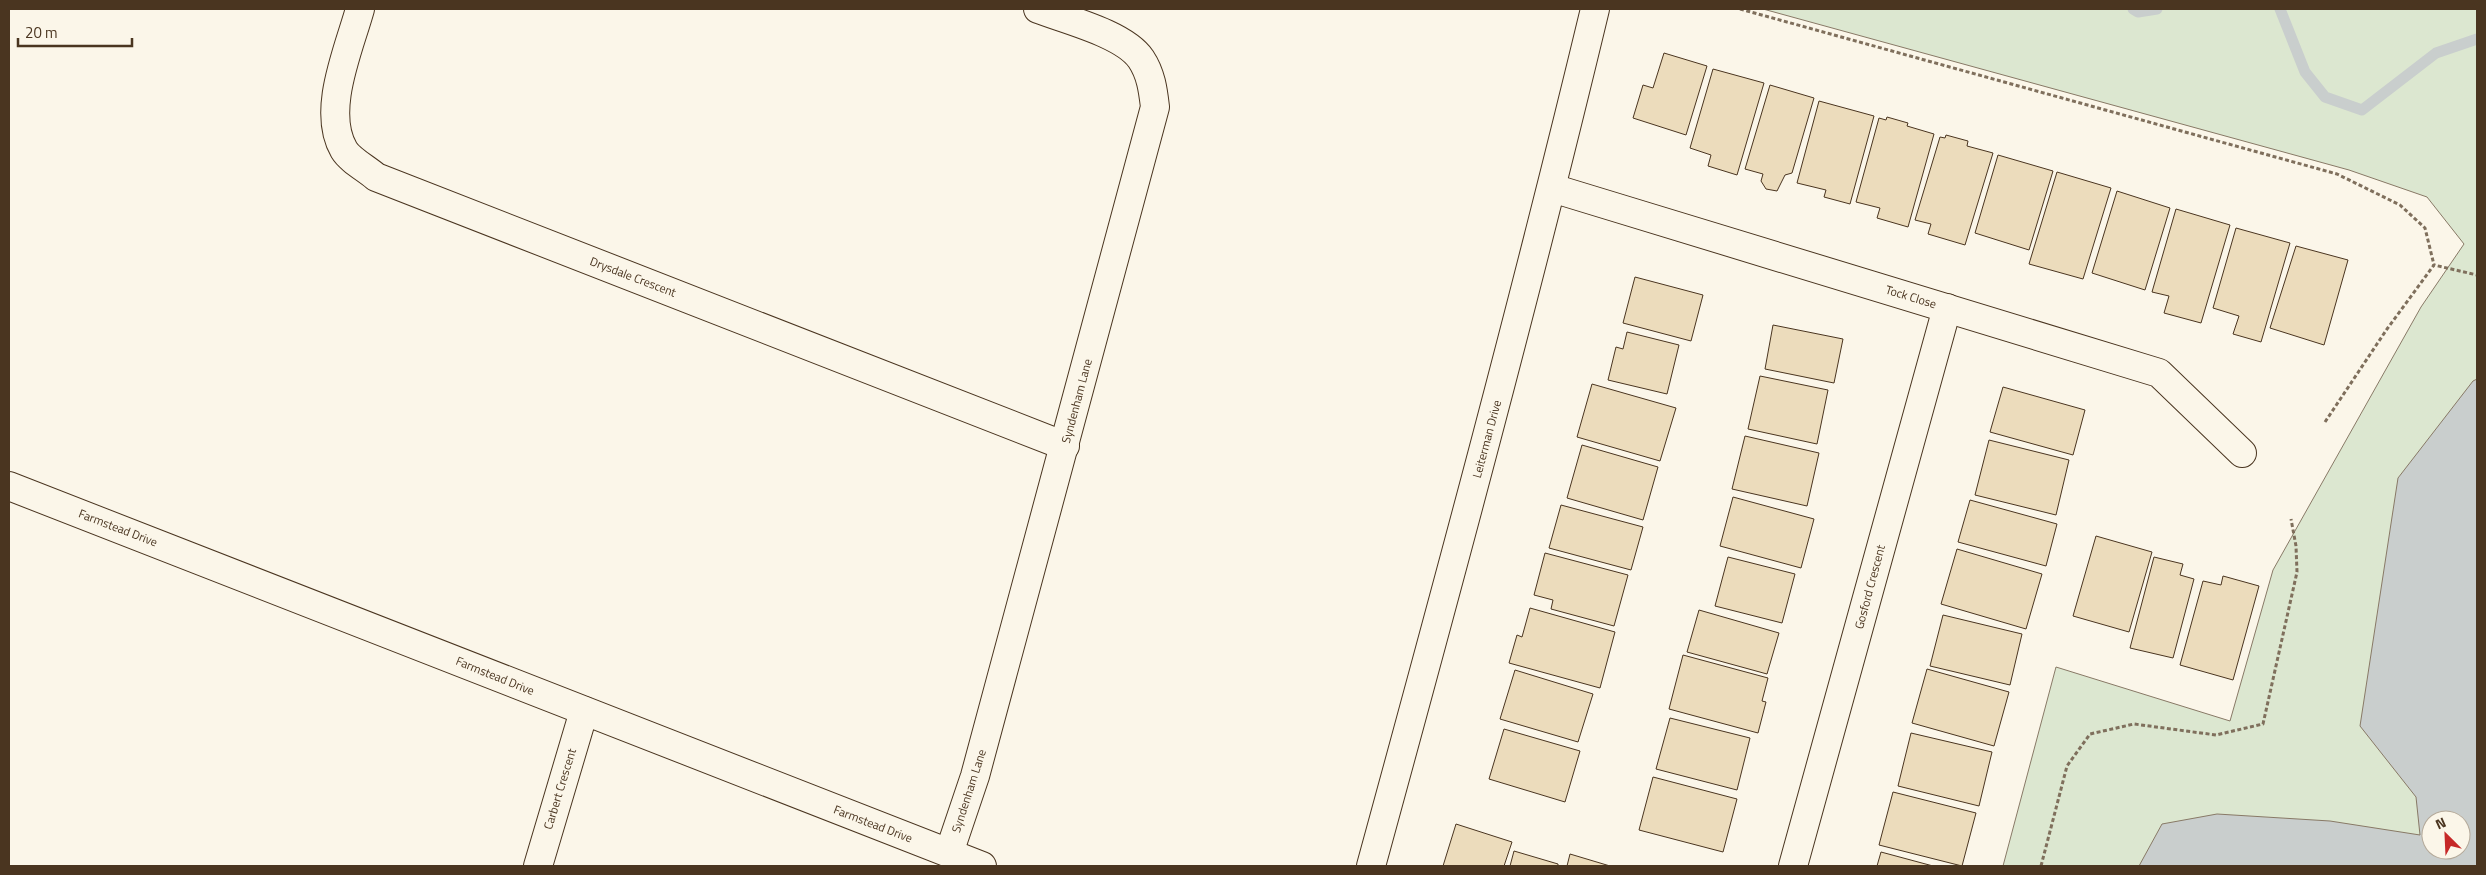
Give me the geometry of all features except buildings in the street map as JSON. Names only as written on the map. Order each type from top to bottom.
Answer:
[{"type":"street","name":"Drysdale Crescent","points":[[360,9],[339,84],[334,118],[345,151],[376,177],[1065,446]]},
{"type":"street","name":"Syndenham Lane","points":[[949,853],[975,776],[1156,107],[1151,80],[1140,59],[1119,39],[1038,9]]},
{"type":"street","name":"Leiterman Drive","points":[[1371,866],[1476,481],[1552,188],[1595,9]]},
{"type":"street","name":"Tock Close","points":[[1552,188],[2159,372],[2242,453]]},
{"type":"street","name":"Gosford Crescent","points":[[1793,866],[1947,308]]},
{"type":"street","name":"Farmstead Drive","points":[[9,486],[982,866]]},
{"type":"street","name":"Carbert Crescent","points":[[538,866],[584,712]]},
{"type":"path","points":[[1740,9],[2337,174],[2400,205],[2425,228],[2434,265],[2387,329],[2325,422]]},
{"type":"path","points":[[2434,265],[2477,275]]},
{"type":"path","points":[[2041,866],[2067,766],[2090,734],[2134,724],[2216,735],[2263,724],[2297,572],[2296,546],[2291,519]]},
{"type":"green space","points":[[1763,9],[2477,9],[2477,866],[2003,866],[2056,667],[2230,721],[2273,570],[2421,307],[2464,244],[2427,197],[2349,170]]},
{"type":"shaded area","points":[[2477,379],[2477,866],[2139,866],[2162,824],[2217,814],[2330,821],[2420,835],[2416,797],[2360,726],[2398,478],[2473,381]]},
{"type":"waterway","points":[[2133,9],[2138,12],[2157,9]]},
{"type":"waterway","points":[[2280,9],[2305,72],[2325,97],[2362,110],[2436,53],[2477,39]]}]
